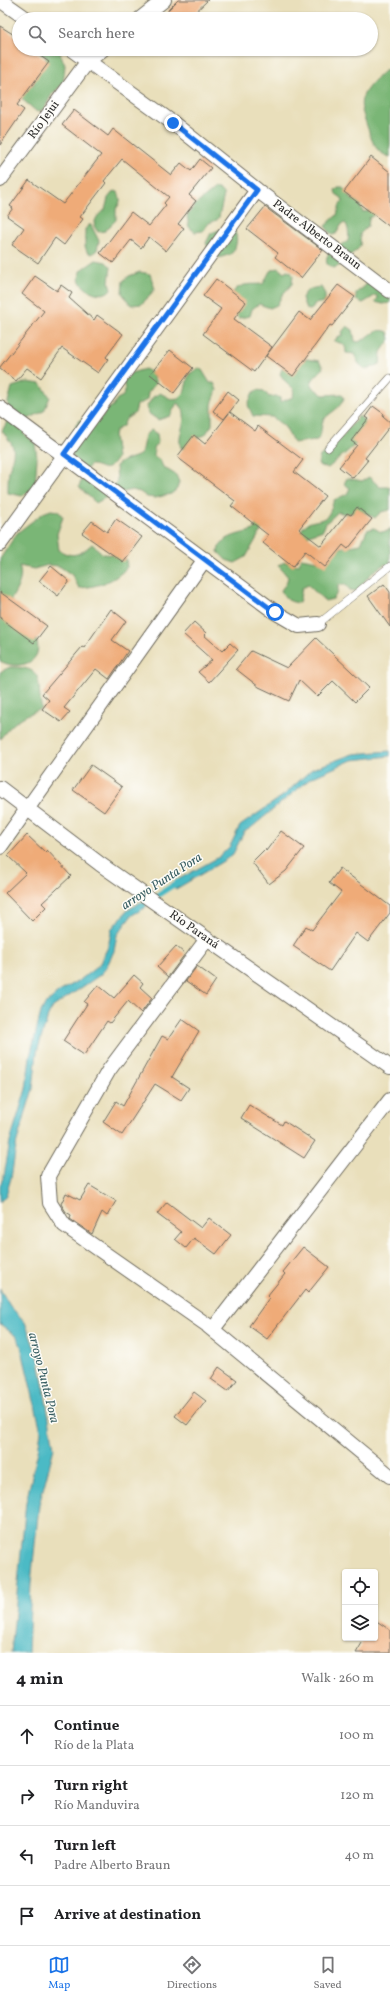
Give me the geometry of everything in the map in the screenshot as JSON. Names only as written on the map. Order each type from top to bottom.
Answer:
[{"type":"street","points":[[0,0],[17,12]]},
{"type":"street","points":[[149,12],[164,0]]},
{"type":"street","name":"Padre Alberto Braun","points":[[81,56],[173,123],[257,190],[390,291]]},
{"type":"street","name":"Río Jejui","points":[[0,180],[88,61],[94,56]]},
{"type":"street","points":[[0,544],[257,190]]},
{"type":"street","points":[[0,408],[275,612],[299,626],[318,624]]},
{"type":"street","points":[[0,848],[205,559]]},
{"type":"street","name":"Río Paraná","points":[[0,788],[100,864],[390,1068]]},
{"type":"street","points":[[207,939],[109,1070],[48,1176],[50,1203],[64,1225],[208,1326],[390,1476]]},
{"type":"street","points":[[208,1326],[213,1329],[390,1100]]},
{"type":"lane","points":[[328,448],[390,378]]},
{"type":"lane","points":[[318,624],[390,566]]},
{"type":"green space","points":[[44,56],[61,56],[65,65],[63,84],[52,94],[44,109],[37,112],[0,80],[31,86],[34,84],[35,76],[46,60]]},
{"type":"green space","points":[[390,69],[390,157],[380,152],[374,145],[361,103],[364,94],[373,82],[383,72]]},
{"type":"green space","points":[[338,187],[343,187],[351,199],[358,201],[363,212],[369,211],[376,214],[369,218],[368,226],[360,234],[360,247],[342,264],[333,268],[327,264],[327,256],[333,250],[348,241],[349,237],[348,229],[345,223],[342,224],[336,234],[332,235],[325,226],[337,215],[340,204],[343,202],[342,198],[336,194],[335,190]]},
{"type":"green space","points":[[215,189],[219,189],[224,195],[219,217],[217,220],[209,223],[203,231],[195,232],[189,227],[187,216],[194,206]]},
{"type":"green space","points":[[114,191],[118,192],[120,199],[120,203],[116,209],[116,220],[105,231],[98,232],[94,226],[96,220],[105,210],[108,198]]},
{"type":"green space","points":[[91,225],[99,241],[97,250],[92,254],[87,252],[85,246],[85,229]]},
{"type":"green space","points":[[222,229],[233,229],[237,238],[235,249],[231,254],[219,258],[206,243],[211,233]]},
{"type":"green space","points":[[96,260],[106,262],[111,267],[109,282],[111,289],[103,294],[98,294],[88,290],[79,279],[80,271]]},
{"type":"green space","points":[[278,268],[284,273],[287,271],[291,272],[293,276],[292,284],[282,295],[277,305],[270,308],[259,304],[252,309],[250,316],[239,318],[236,315],[233,292],[243,285],[263,284],[270,271]]},
{"type":"green space","points":[[140,272],[150,274],[155,289],[142,304],[131,305],[122,293],[123,281],[129,276]]},
{"type":"green space","points":[[370,279],[390,287],[390,303],[383,304],[375,302],[378,298],[376,295],[363,303],[356,300],[356,293],[365,286]]},
{"type":"green space","points":[[321,287],[325,294],[325,302],[314,304],[313,308],[310,310],[306,309],[302,298],[305,293]]},
{"type":"green space","points":[[347,326],[353,330],[355,341],[358,342],[379,331],[388,332],[390,339],[381,352],[380,364],[369,369],[365,369],[359,364],[354,354],[346,353],[344,346],[341,343],[334,341],[339,336],[343,335],[342,332]]},
{"type":"green space","points":[[307,359],[319,361],[323,367],[312,380],[311,386],[323,395],[342,394],[344,398],[338,407],[324,419],[319,438],[317,440],[294,443],[284,426],[272,417],[253,416],[248,405],[252,394],[257,390],[264,391],[269,397],[276,396],[280,398],[280,402],[293,397],[294,389],[280,374],[283,367]]},
{"type":"green space","points":[[199,368],[202,370],[210,383],[214,383],[217,390],[212,404],[212,425],[205,435],[194,439],[186,448],[181,448],[180,437],[184,416],[181,406],[177,403],[170,416],[158,420],[148,413],[147,406],[153,397],[160,393],[171,399],[179,398],[184,393],[189,374]]},
{"type":"green space","points":[[145,369],[151,372],[156,383],[148,393],[147,400],[137,405],[135,413],[126,419],[123,426],[116,430],[114,435],[117,458],[109,467],[104,468],[90,465],[85,471],[72,456],[76,424],[84,417],[102,417],[106,410],[113,406],[117,399],[123,396],[125,389],[123,381],[131,373]]},
{"type":"green space","points":[[27,382],[41,384],[50,397],[44,411],[28,419],[23,433],[35,443],[37,458],[35,487],[22,496],[8,493],[8,479],[13,446],[2,431],[9,418],[8,402],[12,387]]},
{"type":"green space","points":[[359,416],[365,421],[356,444],[328,468],[320,466],[318,464],[320,456],[333,447]]},
{"type":"green space","points":[[151,430],[157,434],[158,442],[154,448],[154,456],[160,460],[163,467],[176,475],[179,482],[177,489],[171,494],[155,498],[147,497],[140,492],[132,490],[110,495],[96,503],[79,487],[82,479],[87,474],[113,487],[117,481],[116,466],[141,454],[145,435]]},
{"type":"green space","points":[[369,477],[380,487],[390,487],[390,510],[381,512],[375,518],[362,511],[346,514],[338,512],[326,523],[323,530],[309,535],[303,540],[300,533],[306,524],[324,518],[328,515],[334,500],[347,494],[350,488],[344,484],[347,478],[362,481]]},
{"type":"green space","points":[[51,510],[58,511],[63,517],[57,534],[59,550],[73,555],[80,553],[92,544],[103,554],[119,555],[126,559],[127,567],[112,580],[99,585],[79,588],[72,575],[59,566],[48,565],[34,569],[19,566],[19,582],[15,593],[6,608],[36,639],[38,647],[37,654],[28,663],[22,665],[7,664],[0,661],[0,559],[17,533],[43,513]]},
{"type":"green space","points":[[257,521],[263,527],[246,557],[235,563],[226,560],[218,552],[222,542],[232,536],[254,530]]},
{"type":"green space","points":[[374,528],[381,532],[388,531],[390,528],[390,567],[385,564],[377,569],[366,579],[357,591],[350,590],[345,584],[338,585],[338,592],[333,599],[325,601],[308,585],[302,588],[299,603],[290,601],[284,596],[281,590],[286,584],[288,577],[278,565],[285,562],[299,565],[301,558],[323,562],[339,548],[361,544],[367,530]]},
{"type":"green space","points":[[10,667],[22,668],[35,673],[38,678],[42,709],[28,714],[18,720],[0,739],[0,672]]},
{"type":"water","points":[[390,751],[390,756],[352,760],[311,778],[244,832],[233,854],[176,889],[170,884],[219,857],[230,846],[240,826],[284,795],[312,769],[353,754]]},
{"type":"water","points":[[141,902],[146,907],[132,915],[117,935],[114,951],[106,968],[100,975],[53,1007],[48,1016],[37,1052],[33,1089],[17,1141],[11,1178],[6,1195],[0,1202],[0,1185],[4,1176],[10,1141],[26,1089],[30,1056],[41,1012],[45,1004],[59,992],[80,980],[99,965],[108,947],[112,928],[128,910]]},
{"type":"water","points":[[0,1289],[10,1306],[25,1322],[39,1360],[54,1448],[39,1505],[31,1583],[28,1653],[11,1653],[26,1502],[41,1431],[21,1346],[17,1337],[0,1324]]},
{"type":"building","points":[[178,0],[208,0],[195,12],[168,12],[168,10]]},
{"type":"building","points":[[0,26],[12,34],[12,56],[40,56],[49,62],[17,105],[24,110],[0,145]]},
{"type":"building","points":[[74,110],[108,136],[113,129],[171,175],[181,163],[191,171],[200,159],[211,168],[189,195],[196,201],[178,224],[184,228],[166,251],[149,237],[141,248],[131,240],[113,263],[100,253],[131,212],[149,226],[166,205],[164,203],[169,197],[122,159],[104,181],[106,183],[80,217],[83,219],[64,245],[55,238],[38,263],[12,245],[24,228],[7,216],[13,208],[10,206],[29,180],[63,204],[101,155],[62,125]]},
{"type":"building","points":[[371,157],[390,172],[390,227],[344,192]]},
{"type":"building","points":[[265,207],[323,250],[301,278],[275,257],[278,253],[247,229]]},
{"type":"building","points":[[35,276],[57,291],[61,285],[72,293],[69,298],[94,320],[97,315],[123,334],[106,357],[108,359],[98,373],[62,348],[41,378],[27,368],[16,381],[0,369],[0,367],[44,311],[22,294]]},
{"type":"building","points":[[216,279],[246,302],[234,319],[272,347],[254,372],[203,334],[221,309],[203,296]]},
{"type":"building","points":[[338,285],[355,297],[332,326],[330,325],[293,376],[266,356],[299,312],[310,320]]},
{"type":"building","points":[[170,350],[193,368],[174,393],[150,374]]},
{"type":"building","points":[[228,391],[239,400],[224,419],[213,411]]},
{"type":"building","points":[[373,406],[384,414],[383,416],[390,422],[390,426],[365,458],[368,460],[353,478],[339,467],[357,445],[351,441],[368,419],[365,417]]},
{"type":"building","points":[[230,412],[255,431],[258,426],[303,460],[294,472],[325,496],[299,529],[321,546],[347,513],[351,515],[357,507],[372,519],[348,549],[343,545],[325,567],[305,551],[293,567],[263,543],[268,535],[231,506],[235,501],[177,457],[194,435],[205,444]]},
{"type":"building","points":[[116,519],[142,537],[123,562],[82,533],[92,521],[107,532]]},
{"type":"building","points":[[51,566],[69,581],[58,596],[39,581]]},
{"type":"building","points":[[384,584],[390,592],[390,627],[368,596]]},
{"type":"building","points":[[0,592],[47,626],[34,643],[0,618]]},
{"type":"building","points":[[111,609],[126,621],[112,640],[128,651],[109,679],[96,669],[64,708],[70,712],[61,722],[42,709],[49,700],[42,694],[82,647],[84,648]]},
{"type":"building","points":[[194,622],[206,633],[204,635],[222,651],[230,643],[238,650],[209,682],[198,672],[212,660],[183,634]]},
{"type":"building","points":[[316,638],[369,688],[355,702],[333,681],[317,697],[299,680],[289,701],[259,687],[236,669],[251,651],[287,668]]},
{"type":"building","points":[[91,765],[122,787],[104,812],[73,790]]},
{"type":"building","points":[[281,831],[304,848],[286,871],[269,884],[252,862],[265,849],[266,851]]},
{"type":"building","points":[[27,835],[45,852],[47,850],[71,876],[42,903],[46,907],[32,921],[5,893],[26,873],[8,856]]},
{"type":"building","points":[[340,868],[390,906],[390,913],[368,942],[356,933],[330,971],[293,946],[306,926],[312,930],[341,892],[329,883]]},
{"type":"building","points":[[176,946],[185,954],[168,977],[157,967]]},
{"type":"building","points":[[197,966],[216,980],[206,995],[186,981]]},
{"type":"building","points":[[134,975],[143,983],[140,987],[152,998],[141,1013],[128,1001],[110,1023],[107,1021],[84,1055],[63,1041],[87,1004],[84,1002],[98,985],[114,998]]},
{"type":"building","points":[[182,1019],[199,1031],[172,1077],[189,1088],[181,1100],[155,1084],[122,1135],[103,1122],[116,1101],[123,1106],[162,1036],[168,1039]]},
{"type":"building","points":[[249,1105],[282,1125],[284,1121],[315,1141],[304,1158],[241,1118]]},
{"type":"building","points":[[89,1185],[116,1201],[107,1216],[102,1212],[92,1234],[70,1219],[71,1215],[66,1212],[61,1204],[66,1193],[80,1200]]},
{"type":"building","points":[[167,1202],[201,1228],[209,1218],[231,1235],[216,1254],[194,1238],[186,1248],[175,1239],[181,1232],[157,1214]]},
{"type":"building","points":[[303,1247],[329,1267],[308,1293],[305,1290],[267,1339],[249,1326],[269,1298],[267,1296],[285,1274],[283,1272]]},
{"type":"building","points":[[219,1367],[237,1380],[228,1391],[211,1379]]},
{"type":"building","points":[[194,1392],[206,1401],[187,1425],[175,1416]]},
{"type":"building","points":[[378,1622],[390,1630],[390,1653],[356,1653],[363,1641],[378,1641]]},
{"type":"waterway","name":"arroyo Punta Pora","points":[[138,908],[178,882]]},
{"type":"route","points":[[173,123],[257,190],[64,454],[275,612]]}]
